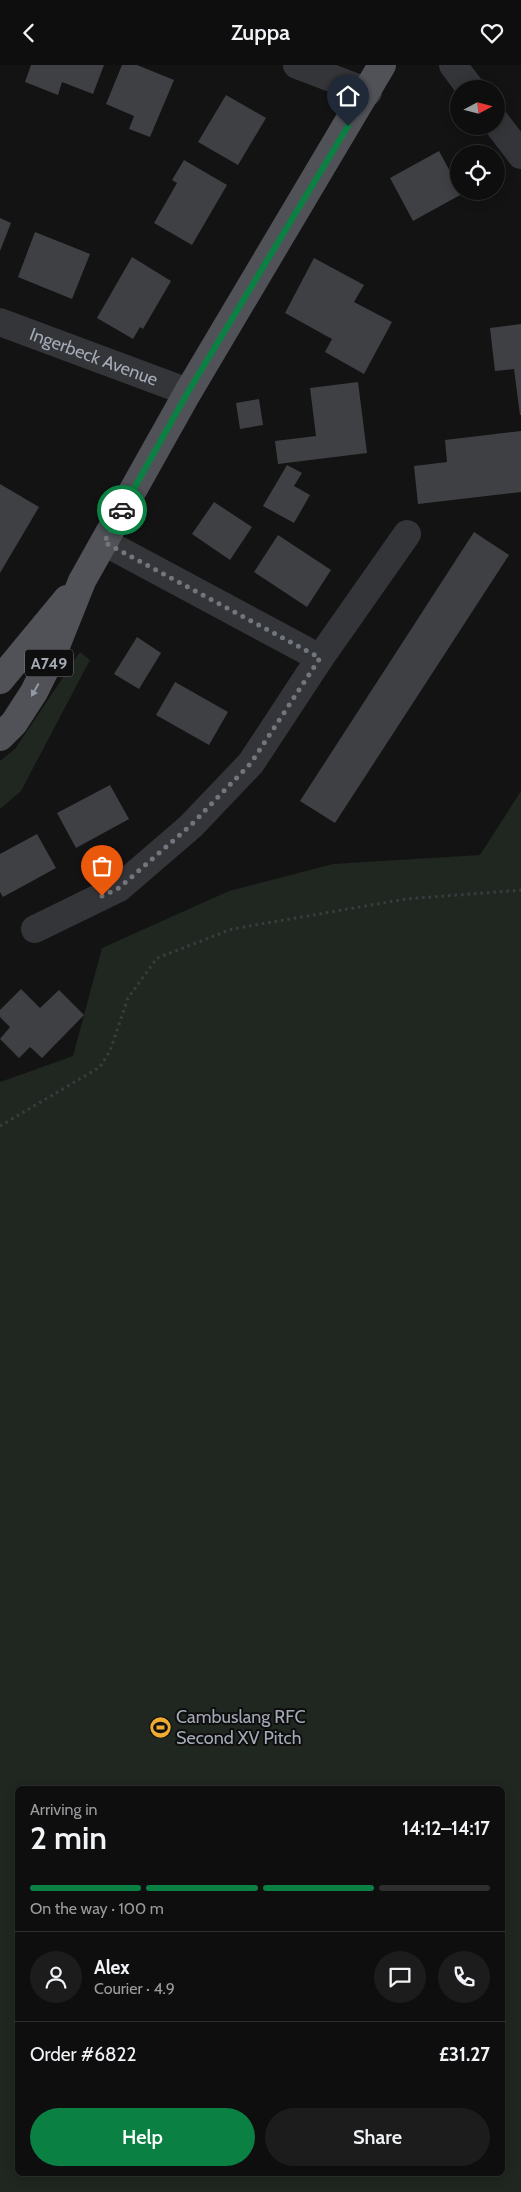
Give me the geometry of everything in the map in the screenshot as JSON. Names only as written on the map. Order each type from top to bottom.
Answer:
[{"type":"main road","name":"A749","points":[[0,737],[14,723],[34,693],[52,656],[82,581],[188,392],[368,92],[382,65]]},
{"type":"main road","name":"A749","points":[[0,680],[82,581]]},
{"type":"street","points":[[297,65],[368,92]]},
{"type":"street","points":[[452,65],[464,80]]},
{"type":"street","points":[[505,134],[521,155]]},
{"type":"street","name":"Ingerbeck Avenue","points":[[0,322],[188,392]]},
{"type":"street","points":[[35,929],[119,888],[190,826],[251,763],[320,658],[407,534]]},
{"type":"street","points":[[104,542],[320,658]]},
{"type":"path","points":[[0,1126],[100,1067],[110,1051],[128,998],[157,959],[232,929],[406,899],[521,889]]},
{"type":"shaded area","points":[[80,652],[90,660],[21,791],[0,809],[0,761],[15,749]]},
{"type":"shaded area","points":[[521,791],[521,2192],[0,2192],[0,1082],[73,1056],[102,948],[229,891],[333,864],[480,855]]},
{"type":"building","points":[[31,65],[104,65],[93,94],[62,82],[58,95],[25,82]]},
{"type":"building","points":[[122,65],[137,65],[174,80],[150,137],[129,129],[134,116],[106,104]]},
{"type":"building","points":[[226,95],[266,118],[238,165],[198,142]]},
{"type":"building","points":[[439,151],[450,171],[451,200],[413,221],[390,178]]},
{"type":"building","points":[[184,160],[227,185],[192,245],[154,223],[177,183],[172,180]]},
{"type":"building","points":[[0,218],[11,223],[0,251]]},
{"type":"building","points":[[35,232],[90,254],[72,299],[18,277]]},
{"type":"building","points":[[132,257],[171,281],[143,329],[140,327],[133,339],[97,318]]},
{"type":"building","points":[[314,258],[364,285],[354,302],[392,322],[364,374],[325,352],[332,339],[285,313]]},
{"type":"building","points":[[521,324],[520,415],[514,369],[495,371],[490,328]]},
{"type":"building","points":[[358,382],[367,453],[278,464],[275,441],[316,436],[310,388]]},
{"type":"building","points":[[259,399],[263,425],[240,429],[236,403]]},
{"type":"building","points":[[521,431],[521,492],[418,504],[414,466],[447,462],[445,440]]},
{"type":"building","points":[[287,465],[302,473],[294,486],[310,495],[294,523],[263,506]]},
{"type":"building","points":[[0,484],[39,507],[0,573]]},
{"type":"building","points":[[214,502],[252,527],[230,560],[192,534]]},
{"type":"building","points":[[474,532],[509,555],[335,823],[300,801]]},
{"type":"building","points":[[278,535],[331,570],[307,607],[254,572]]},
{"type":"building","points":[[137,637],[161,653],[139,689],[114,674]]},
{"type":"building","points":[[175,682],[228,712],[209,745],[156,715]]},
{"type":"building","points":[[110,785],[129,819],[76,848],[57,813]]},
{"type":"building","points":[[37,834],[56,868],[3,897],[0,892],[0,854]]},
{"type":"building","points":[[21,989],[40,1008],[59,990],[84,1015],[42,1058],[30,1047],[19,1058],[0,1039],[10,1027],[0,1017],[0,1010]]},
{"type":"way so far","points":[[102,896],[119,888],[190,826],[251,763],[320,658],[104,542],[122,510]]},
{"type":"place","name":"Cambuslang RFC Second XV Pitch","points":[[160,1727]]},
{"type":"route","points":[[122,510],[188,392],[348,126]]}]
